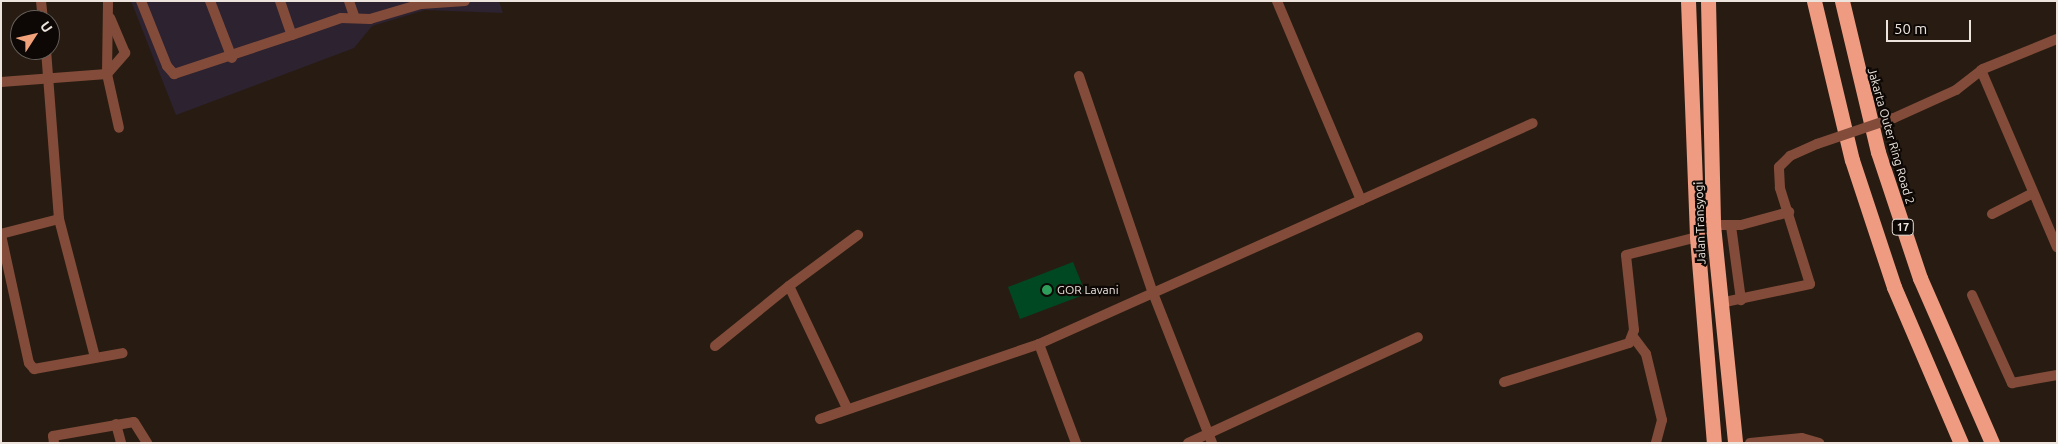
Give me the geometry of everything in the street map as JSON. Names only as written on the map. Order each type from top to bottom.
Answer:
[{"type":"highway","name":"Jalan Transyogi","points":[[1688,1],[1697,236],[1708,397],[1714,443]]},
{"type":"highway","name":"Jalan Transyogi","points":[[1708,1],[1712,225],[1728,394],[1735,443]]},
{"type":"highway","name":"17","points":[[1814,1],[1852,160],[1894,286],[1961,443]]},
{"type":"highway","name":"Jakarta Outer Ring Road 2","points":[[1842,1],[1878,152],[1920,278],[1992,443]]},
{"type":"highway","points":[[1708,397],[1728,394]]},
{"type":"street","points":[[108,1],[107,74],[120,128]]},
{"type":"street","points":[[141,1],[172,72],[188,72],[232,58],[341,18],[385,16],[421,3],[465,1]]},
{"type":"street","points":[[210,1],[232,58]]},
{"type":"street","points":[[280,1],[292,35]]},
{"type":"street","points":[[349,1],[356,18]]},
{"type":"street","points":[[1277,1],[1361,200]]},
{"type":"street","points":[[1,82],[107,74],[125,54],[108,14]]},
{"type":"street","points":[[1720,303],[1810,284],[1789,212],[1779,167],[1790,156],[1817,144],[1894,118],[1948,94],[1981,70],[2057,39]]},
{"type":"street","points":[[47,60],[59,219],[95,357]]},
{"type":"street","points":[[1981,70],[2031,194],[2057,248]]},
{"type":"street","points":[[1079,76],[1153,293],[1210,438]]},
{"type":"street","points":[[820,419],[847,408],[1039,344],[1533,123]]},
{"type":"street","points":[[1992,214],[2031,194]]},
{"type":"street","points":[[1712,225],[1731,226],[1789,212]]},
{"type":"street","points":[[59,219],[1,235],[29,363],[43,369],[122,353]]},
{"type":"street","points":[[1731,226],[1741,300]]},
{"type":"street","points":[[715,346],[789,286],[858,235]]},
{"type":"street","points":[[1656,443],[1662,420],[1646,354],[1634,338],[1626,255],[1697,236]]},
{"type":"street","points":[[789,286],[847,408]]},
{"type":"street","points":[[1972,294],[2012,383],[2057,375]]},
{"type":"street","points":[[1188,443],[1210,438],[1418,337]]},
{"type":"street","points":[[1504,382],[1634,338]]},
{"type":"street","points":[[1039,344],[1076,443]]},
{"type":"street","points":[[54,443],[53,436],[116,424],[138,424],[147,443]]},
{"type":"street","points":[[116,424],[121,443]]},
{"type":"street","points":[[1750,443],[1802,438],[1819,443]]},
{"type":"shaded area","points":[[131,1],[499,1],[503,13],[425,10],[372,26],[354,48],[176,115]]},
{"type":"green space","name":"GOR Lavani","points":[[1073,262],[1086,294],[1020,319],[1008,287]]},
{"type":"place","name":"GOR Lavani","points":[[1047,290]]}]
